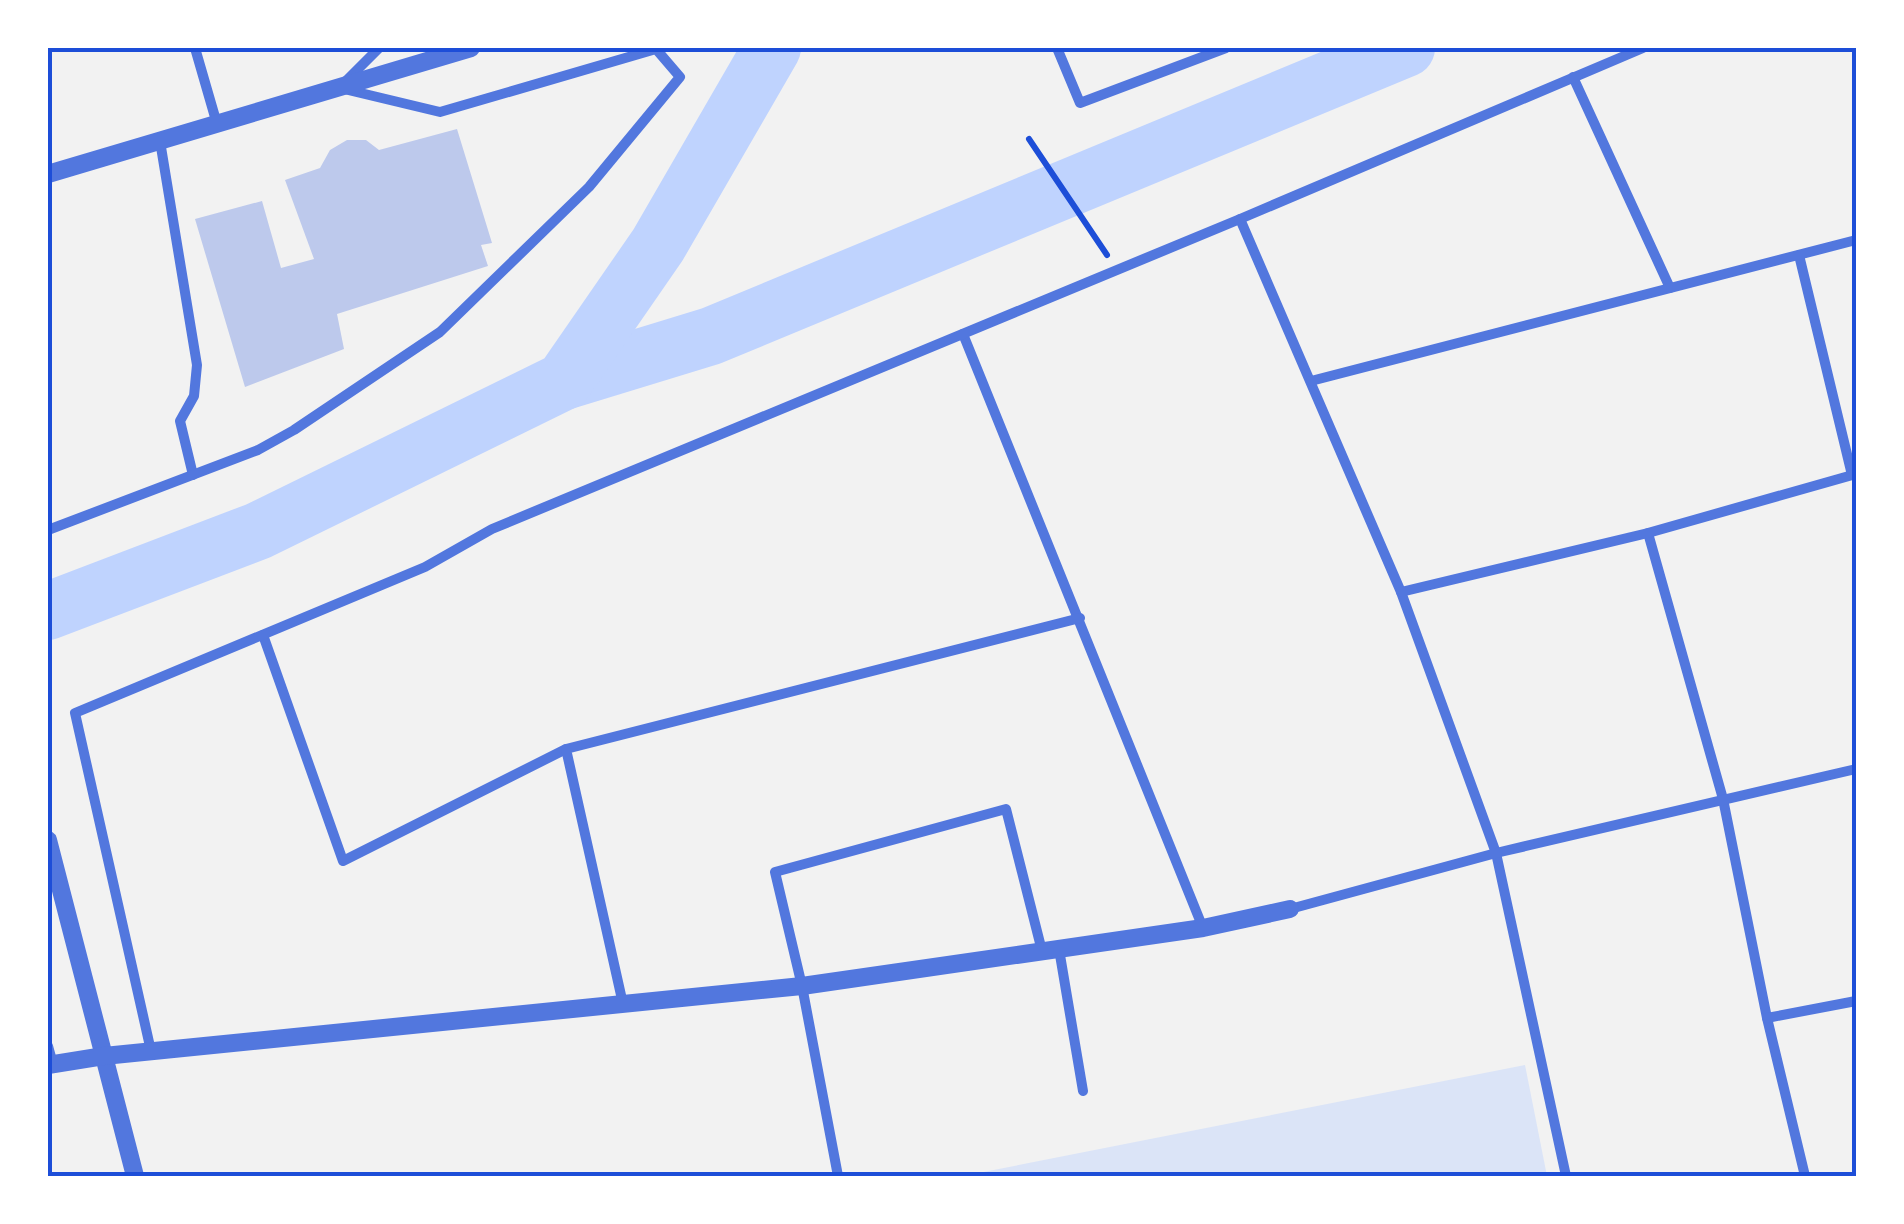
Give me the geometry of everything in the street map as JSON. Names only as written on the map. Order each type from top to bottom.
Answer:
[{"type":"street","points":[[194,48],[217,124]]},
{"type":"street","points":[[340,88],[378,48]]},
{"type":"street","points":[[48,174],[471,48]]},
{"type":"street","points":[[1057,48],[1080,102],[1226,48]]},
{"type":"street","points":[[151,1051],[75,713],[425,568],[492,529],[1643,48]]},
{"type":"street","points":[[48,530],[258,450],[440,332],[589,187],[680,77],[656,49],[440,112],[340,88]]},
{"type":"street","points":[[1573,77],[1670,288]]},
{"type":"street","points":[[160,141],[197,365],[194,396],[180,421],[193,475]]},
{"type":"street","points":[[1240,219],[1401,592],[1496,853],[1566,1176]]},
{"type":"street","points":[[1311,381],[1856,240]]},
{"type":"street","points":[[1401,592],[1648,533],[1854,475],[1799,255]]},
{"type":"street","points":[[963,334],[1203,928]]},
{"type":"street","points":[[1648,533],[1723,800],[1804,1176]]},
{"type":"street","points":[[263,635],[343,861],[566,749],[1080,618]]},
{"type":"street","points":[[566,749],[623,1004]]},
{"type":"street","points":[[49,1058],[104,1056],[802,986],[1203,928],[1290,909],[1496,853],[1856,769]]},
{"type":"street","points":[[838,1176],[802,986],[775,872],[1006,808],[1051,950],[1083,1092]]},
{"type":"street","points":[[48,840],[135,1176]]},
{"type":"street","points":[[1767,1018],[1856,1001]]},
{"type":"path","points":[[1030,139],[1117,270]]},
{"type":"shaded area","points":[[1525,1065],[1547,1176],[963,1176]]},
{"type":"building","points":[[457,129],[492,243],[481,245],[488,266],[337,314],[344,349],[245,387],[195,219],[262,201],[281,268],[314,259],[285,180],[320,168],[330,150],[347,140],[366,140],[379,150]]},
{"type":"waterway","points":[[48,611],[258,531],[564,381],[658,245],[772,48]]},
{"type":"waterway","points":[[564,381],[711,336],[1406,48]]}]
